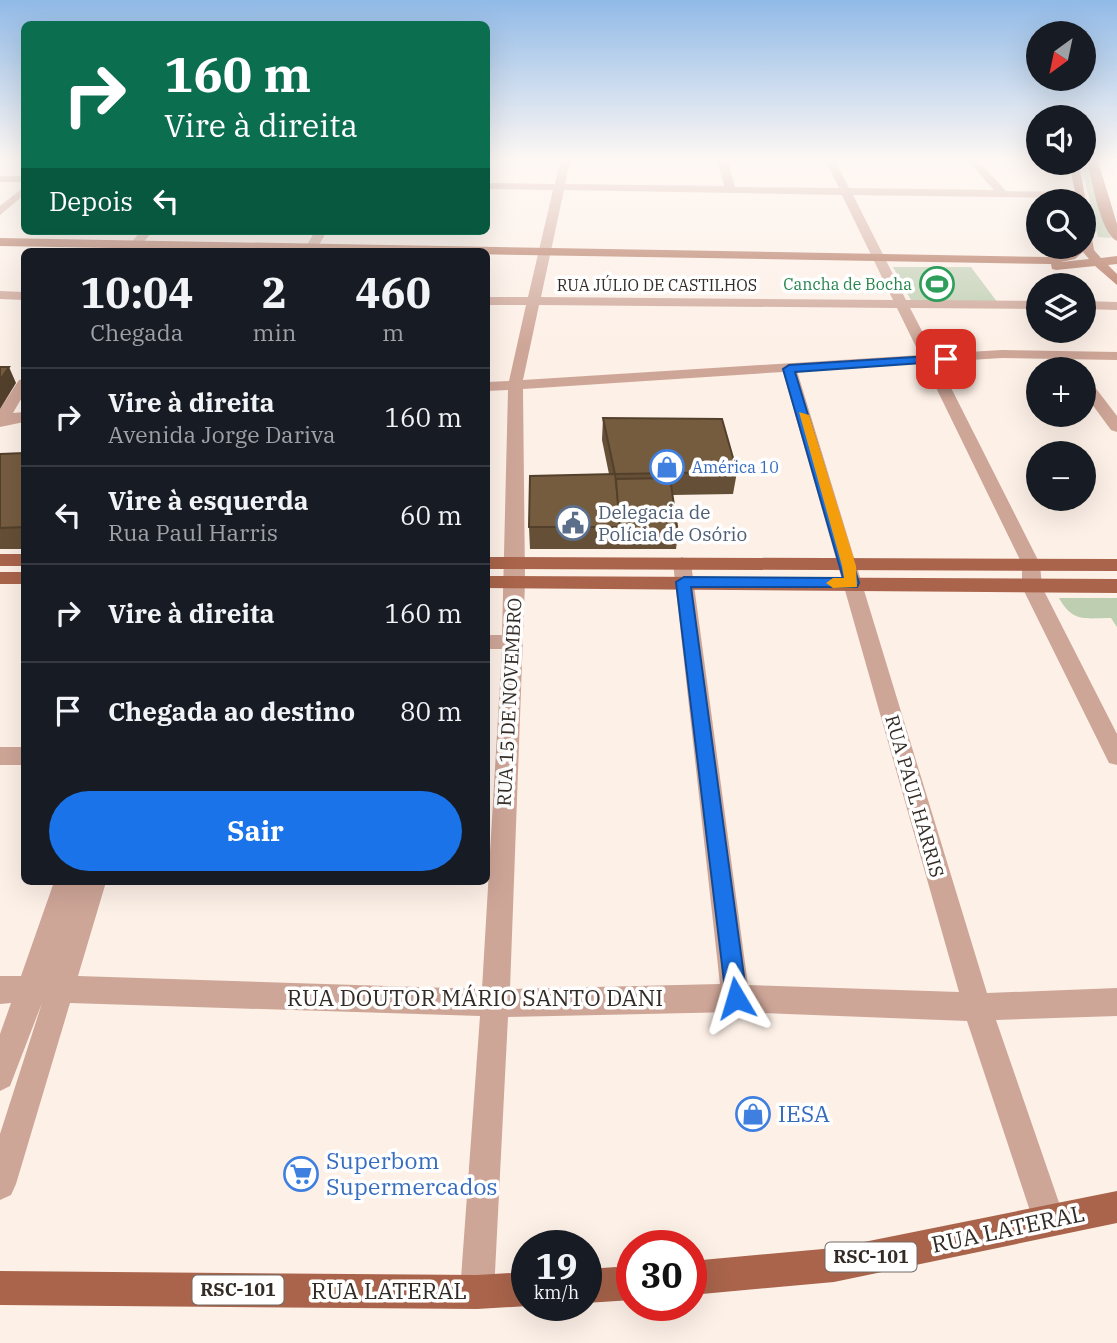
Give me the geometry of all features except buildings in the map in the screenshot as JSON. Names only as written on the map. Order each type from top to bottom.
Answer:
[{"type":"main road","points":[[0,242],[90,248]]},
{"type":"main road","points":[[0,249],[48,246]]},
{"type":"main road","points":[[490,253],[1069,266],[1117,260]]},
{"type":"main road","points":[[490,256],[544,254]]},
{"type":"main road","points":[[999,263],[1063,259]]},
{"type":"main road","points":[[1096,259],[1117,281]]},
{"type":"main road","points":[[0,560],[21,560]]},
{"type":"main road","points":[[490,564],[515,572],[851,575],[1032,587],[1117,586]]},
{"type":"main road","points":[[851,575],[1031,564],[1117,565]]},
{"type":"main road","points":[[490,581],[515,572]]},
{"type":"main road","points":[[0,578],[21,579]]},
{"type":"main road","name":"RUA LATERAL","points":[[707,1277],[834,1265],[1117,1207]]},
{"type":"main road","name":"RUA LATERAL","points":[[0,1288],[477,1292],[511,1290]]},
{"type":"street","name":"RUA 15 DE NOVEMBRO","points":[[477,1292],[495,1003],[496,759],[510,642],[515,572],[516,380],[552,221]]},
{"type":"street","points":[[861,221],[1031,564],[1032,587],[1117,756]]},
{"type":"street","points":[[0,295],[21,296]]},
{"type":"street","name":"RUA JÚLIO DE CASTILHOS","points":[[490,301],[1026,305]]},
{"type":"street","points":[[1096,305],[1117,306]]},
{"type":"street","points":[[490,377],[516,380],[1063,354],[1117,356]]},
{"type":"street","name":"RUA PAUL HARRIS","points":[[789,369],[978,1007],[1049,1220]]},
{"type":"street","points":[[1,420],[20,380]]},
{"type":"street","points":[[490,386],[516,380]]},
{"type":"street","points":[[1096,399],[1117,427]]},
{"type":"street","points":[[1,420],[21,417]]},
{"type":"street","points":[[683,573],[736,998]]},
{"type":"street","points":[[490,642],[510,642]]},
{"type":"street","points":[[0,756],[21,756]]},
{"type":"street","points":[[0,1184],[46,990],[66,885]]},
{"type":"street","points":[[0,1076],[46,990],[92,885]]},
{"type":"street","name":"RUA DOUTOR MÁRIO SANTO DANI","points":[[0,990],[495,1003],[736,998],[978,1007],[1117,1002]]},
{"type":"green space","points":[[1096,221],[1103,221],[1111,238],[1098,237]]},
{"type":"green space","points":[[893,267],[971,267],[998,303],[912,302]]},
{"type":"green space","points":[[1059,598],[1117,598],[1117,627],[1111,618],[1080,617],[1069,612]]},
{"type":"slow traffic","points":[[803,415],[852,583],[833,583]]},
{"type":"place","name":"Cancha de Bocha","points":[[937,284]]},
{"type":"place","name":"América 10","points":[[667,467]]},
{"type":"place","name":"Delegacia de Polícia de Osório","points":[[573,523]]},
{"type":"place","name":"IESA","points":[[753,1114]]},
{"type":"place","name":"Superbom Supermercados","points":[[301,1174]]},
{"type":"route","points":[[736,998],[684,582],[852,583],[789,369],[946,359]]}]
